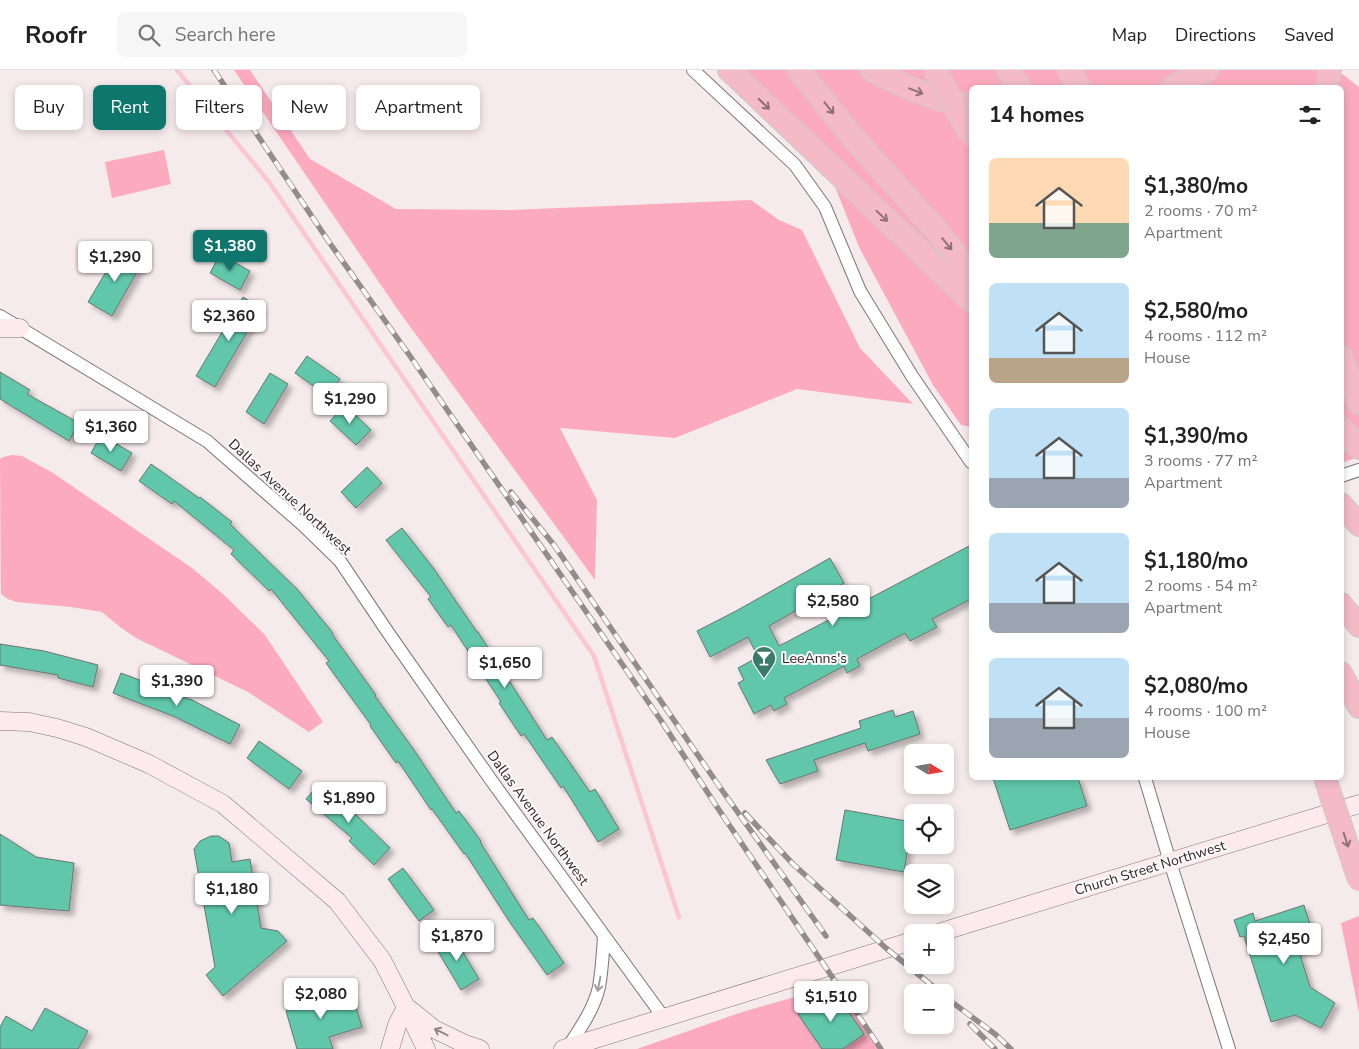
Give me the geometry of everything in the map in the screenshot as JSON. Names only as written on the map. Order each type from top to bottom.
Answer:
[{"type":"highway","points":[[729,70],[969,298]]},
{"type":"highway","points":[[798,70],[854,139],[936,230],[969,271]]},
{"type":"highway","points":[[872,70],[908,88],[934,98],[969,107]]},
{"type":"highway","points":[[935,70],[969,131]]},
{"type":"highway","points":[[1008,70],[1018,85]]},
{"type":"highway","points":[[1069,70],[1077,85]]},
{"type":"highway","points":[[1178,85],[1207,70]]},
{"type":"highway","points":[[1328,85],[1330,70]]},
{"type":"highway","points":[[1344,365],[1359,403]]},
{"type":"highway","points":[[1344,431],[1359,448]]},
{"type":"highway","points":[[1344,608],[1359,626]]},
{"type":"highway","points":[[1344,679],[1359,707]]},
{"type":"highway","points":[[1326,780],[1359,880]]},
{"type":"street","points":[[693,70],[795,164],[824,207],[860,291],[912,376],[969,459]]},
{"type":"street","name":"Dallas Avenue Northwest","points":[[0,316],[207,441],[303,525],[340,561],[485,772],[664,1018]]},
{"type":"street","points":[[0,328],[20,328]]},
{"type":"street","points":[[1344,475],[1359,470]]},
{"type":"street","points":[[0,721],[28,722],[86,737],[149,764],[223,804],[337,901],[382,960],[426,1049]]},
{"type":"street","points":[[1146,780],[1229,1049]]},
{"type":"street","name":"Church Street Northwest","points":[[954,928],[1359,804]]},
{"type":"street","points":[[566,1048],[587,1018],[599,989],[604,936]]},
{"type":"street","points":[[566,1048],[904,943]]},
{"type":"street","points":[[390,1049],[397,1025],[406,1007]]},
{"type":"street","points":[[406,1007],[434,1029],[480,1049]]},
{"type":"shaded area","points":[[234,70],[250,70],[260,85],[244,85]]},
{"type":"shaded area","points":[[745,70],[1337,70],[1359,87],[1359,457],[1344,462],[1344,85],[969,85],[969,427],[961,425],[933,385],[859,247],[816,139]]},
{"type":"shaded area","points":[[262,88],[272,103],[272,126],[262,111]]},
{"type":"shaded area","points":[[275,130],[290,130],[310,159],[396,209],[511,210],[751,200],[779,220],[802,230],[860,348],[913,404],[797,389],[675,438],[560,428],[597,500],[595,580],[398,310]]},
{"type":"shaded area","points":[[164,150],[171,184],[112,198],[105,162]]},
{"type":"shaded area","points":[[12,455],[22,456],[53,473],[192,568],[223,594],[265,635],[323,722],[309,732],[248,692],[136,638],[102,612],[16,602],[1,594],[0,459]]},
{"type":"shaded area","points":[[1359,916],[1359,1013],[1341,923]]},
{"type":"shaded area","points":[[837,985],[879,1049],[637,1049],[742,1012]]},
{"type":"building","points":[[119,250],[142,263],[112,316],[88,302]]},
{"type":"building","points":[[220,254],[250,271],[240,290],[210,273]]},
{"type":"building","points":[[243,297],[261,308],[215,387],[196,376]]},
{"type":"building","points":[[307,356],[340,379],[328,396],[295,373]]},
{"type":"building","points":[[0,372],[30,390],[27,394],[79,423],[69,441],[0,399]]},
{"type":"building","points":[[270,373],[288,384],[264,424],[246,412]]},
{"type":"building","points":[[345,405],[371,430],[356,445],[330,421]]},
{"type":"building","points":[[101,435],[132,453],[121,471],[91,453]]},
{"type":"building","points":[[151,464],[200,497],[232,522],[230,524],[297,589],[333,633],[456,813],[459,811],[481,841],[529,920],[533,918],[564,963],[547,975],[465,853],[431,810],[398,761],[396,763],[326,663],[329,661],[271,589],[269,591],[231,554],[234,550],[174,501],[172,504],[139,481]]},
{"type":"building","points":[[367,467],[382,483],[356,508],[341,492]]},
{"type":"building","points":[[402,528],[434,569],[478,632],[547,740],[552,737],[590,792],[595,789],[619,829],[598,842],[563,786],[561,788],[524,734],[521,736],[451,625],[448,627],[428,599],[431,597],[386,540]]},
{"type":"building","points":[[969,546],[969,600],[932,619],[937,627],[910,641],[905,633],[857,659],[860,666],[847,673],[844,666],[784,698],[787,704],[774,711],[771,705],[754,714],[738,683],[744,680],[738,668],[758,657],[748,637],[710,657],[697,631],[830,558],[844,583],[769,626],[779,646]]},
{"type":"building","points":[[0,644],[44,651],[98,665],[93,687],[58,678],[58,675],[0,665]]},
{"type":"building","points":[[121,673],[192,700],[240,725],[230,744],[173,716],[113,693]]},
{"type":"building","points":[[893,710],[895,717],[913,711],[920,734],[868,751],[865,743],[814,760],[818,771],[780,784],[766,760],[861,728],[859,721]]},
{"type":"building","points":[[259,741],[302,771],[289,789],[247,758]]},
{"type":"building","points":[[994,780],[1079,780],[1087,806],[1010,830]]},
{"type":"building","points":[[320,783],[347,806],[390,848],[374,865],[349,841],[352,838],[306,799]]},
{"type":"building","points":[[845,810],[904,821],[904,854],[907,854],[904,872],[836,860]]},
{"type":"building","points":[[0,834],[36,857],[74,863],[69,911],[0,905]]},
{"type":"building","points":[[211,836],[219,836],[229,843],[232,862],[250,859],[261,928],[278,931],[287,941],[223,996],[206,975],[215,967],[194,849],[200,841]]},
{"type":"building","points":[[403,868],[434,910],[419,921],[388,879]]},
{"type":"building","points":[[1304,905],[1316,945],[1299,951],[1310,987],[1335,1003],[1321,1028],[1295,1015],[1271,1022],[1244,936],[1240,937],[1234,920],[1253,913],[1255,921]]},
{"type":"building","points":[[452,934],[479,979],[461,990],[434,945]]},
{"type":"building","points":[[305,987],[311,1006],[352,994],[362,1027],[329,1037],[333,1049],[297,1049],[286,1011],[293,1009],[288,992]]},
{"type":"building","points":[[834,991],[864,1034],[843,1049],[822,1049],[798,1014]]},
{"type":"building","points":[[45,1008],[88,1031],[78,1049],[0,1049],[0,1027],[6,1016],[32,1031]]},
{"type":"waterway","points":[[177,70],[269,182],[594,656],[679,917]]},
{"type":"railway","points":[[214,70],[329,242],[410,356],[660,719],[717,807],[881,1049]]},
{"type":"railway","points":[[511,492],[554,545],[719,786],[826,936]]},
{"type":"railway","points":[[745,813],[793,864],[887,949],[930,984]]},
{"type":"railway","points":[[954,1004],[995,1034],[1011,1049]]},
{"type":"railway","points":[[970,1024],[995,1049]]},
{"type":"place","name":"LeeAnns's","points":[[764,679]]}]
